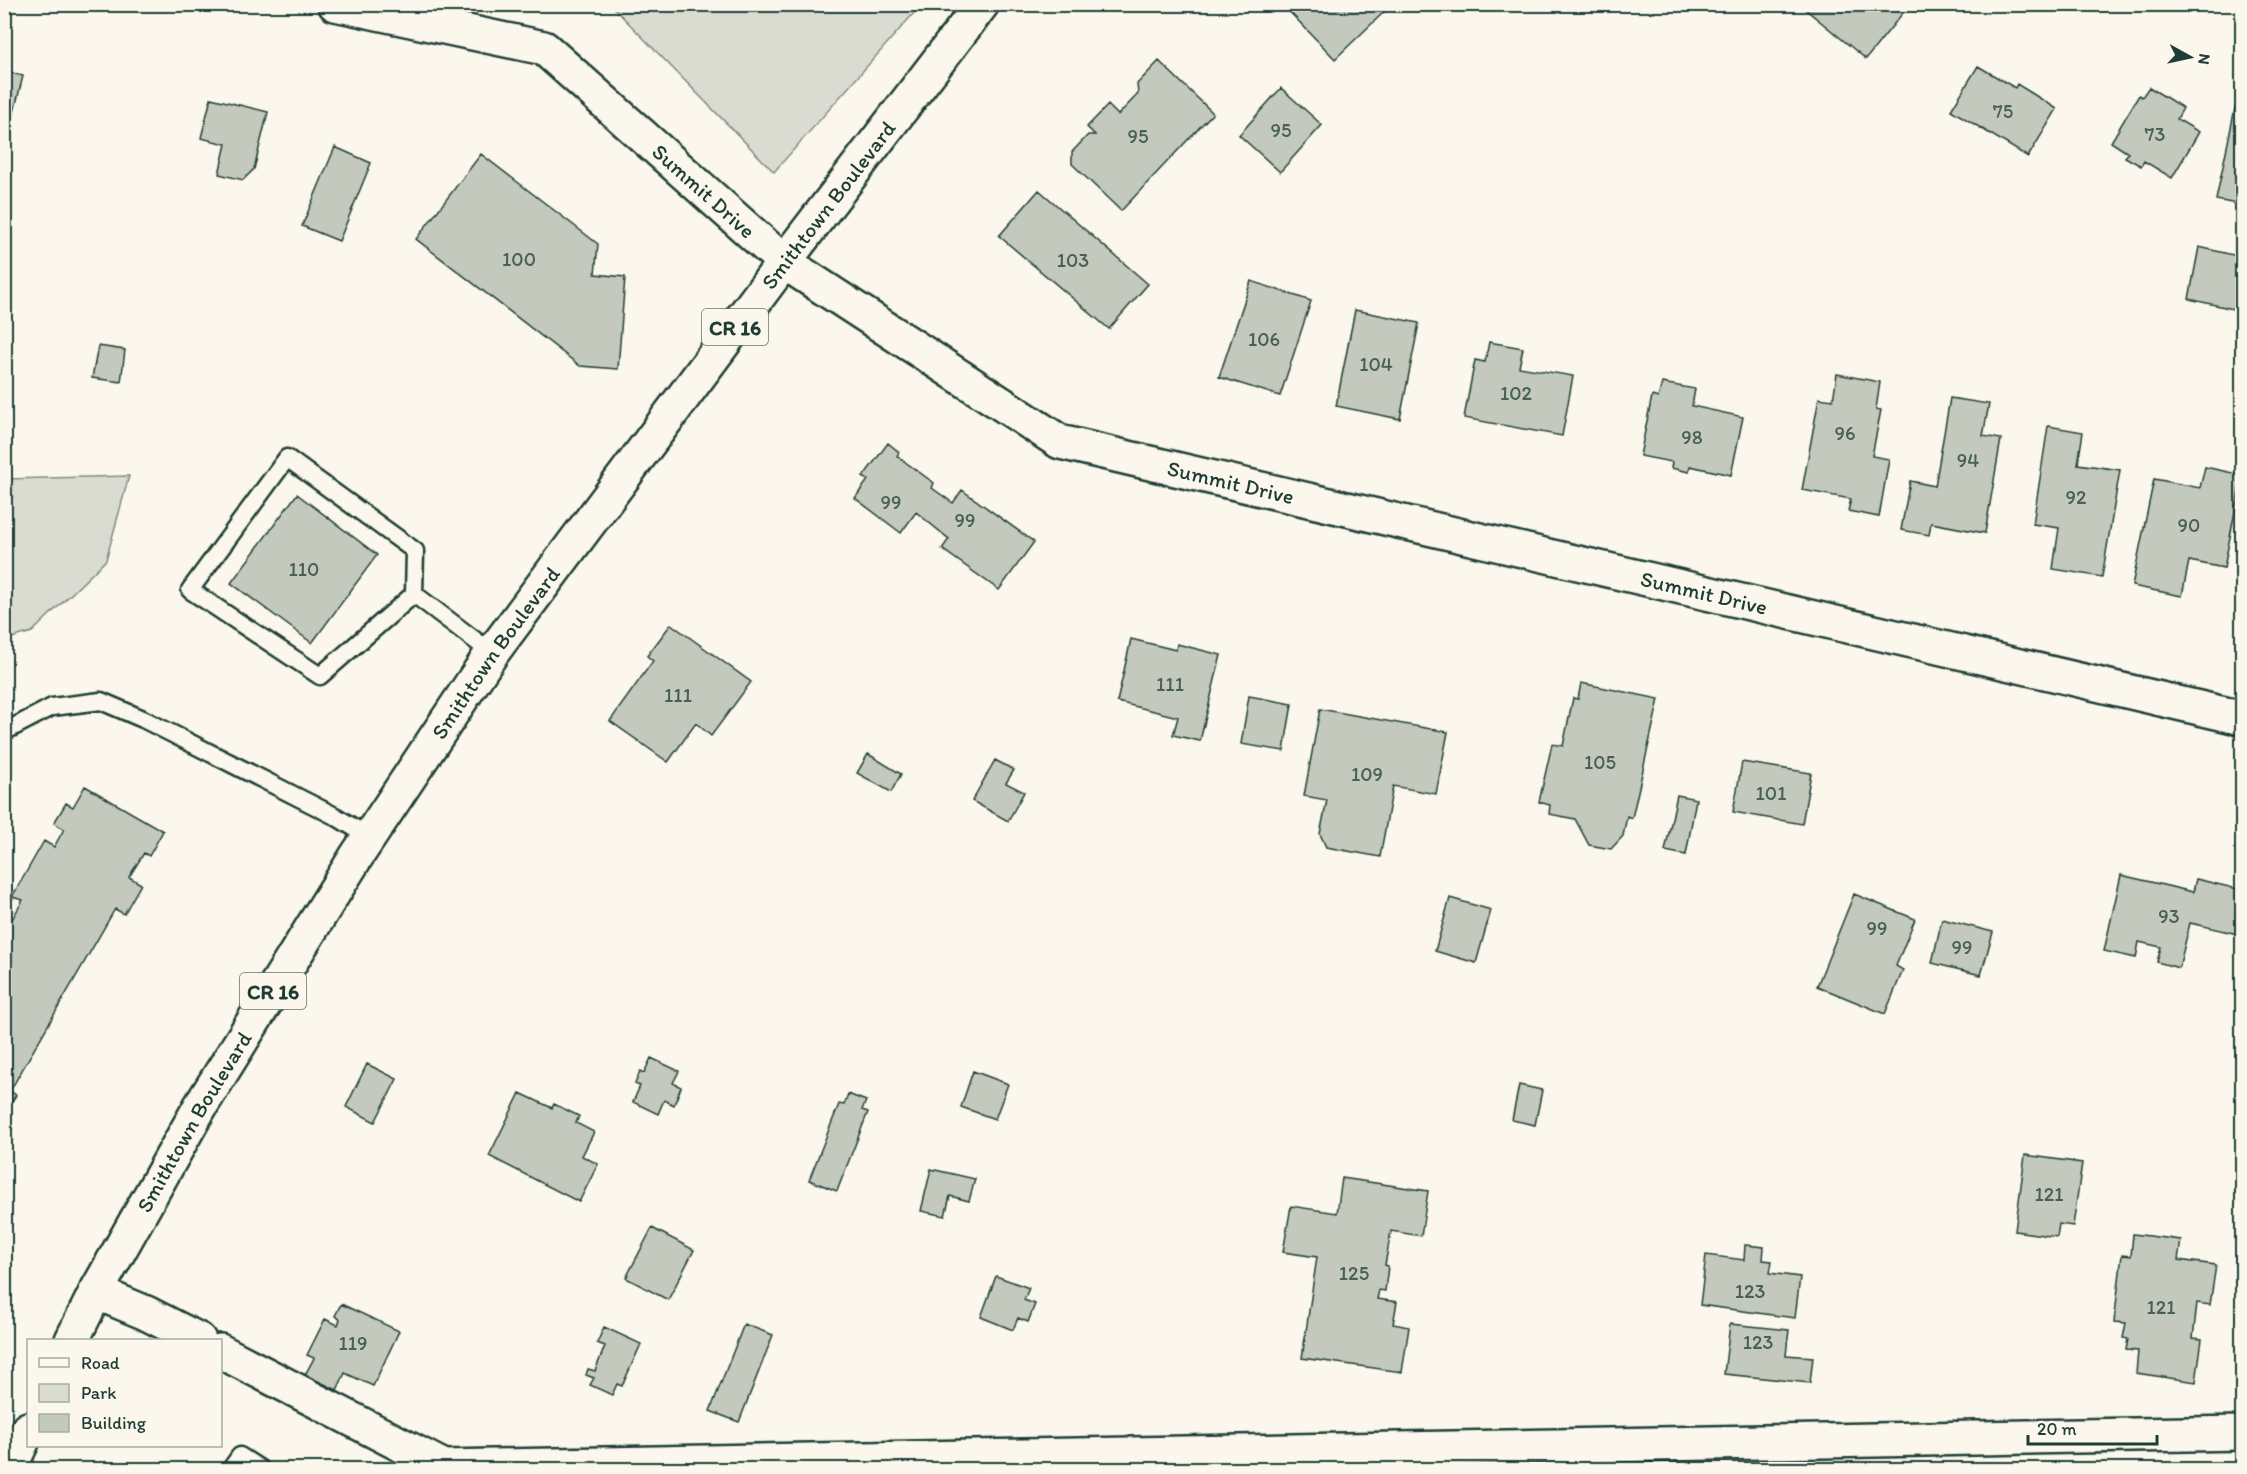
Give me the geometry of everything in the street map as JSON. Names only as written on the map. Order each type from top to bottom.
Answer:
[{"type":"street","name":"Summit Drive","points":[[335,4],[544,48],[784,262],[1060,442],[2242,718]]},
{"type":"street","name":"Smithtown Boulevard","points":[[73,1339],[96,1292],[200,1107],[356,857],[371,838],[492,653],[784,262],[982,4]]},
{"type":"street","points":[[96,1292],[146,1313],[195,1339]]},
{"type":"street","points":[[222,1353],[444,1467],[2242,1433]]},
{"type":"street","points":[[9,1470],[27,1431]]},
{"type":"lane","points":[[287,458],[415,551],[414,594],[320,676],[190,590],[287,458]]},
{"type":"lane","points":[[414,594],[492,653]]},
{"type":"lane","points":[[4,732],[52,707],[101,702],[143,719],[336,816],[371,838]]},
{"type":"lane","points":[[230,1470],[240,1456],[262,1470]]},
{"type":"green space","points":[[611,5],[921,5],[774,172]]},
{"type":"green space","points":[[129,476],[106,560],[32,632],[5,640],[5,479]]},
{"type":"building","points":[[1282,4],[1379,4],[1385,11],[1335,59]]},
{"type":"building","points":[[1799,4],[1910,4],[1866,59]]},
{"type":"building","points":[[1159,61],[1213,113],[1121,211],[1072,164],[1072,152],[1088,135],[1095,135],[1087,127],[1108,105],[1118,115],[1138,94],[1137,84]]},
{"type":"building","points":[[1978,66],[2015,88],[2017,84],[2057,109],[2028,157],[1951,110]]},
{"type":"building","points":[[4,71],[23,76],[4,152]]},
{"type":"building","points":[[2149,87],[2183,108],[2177,119],[2199,132],[2172,178],[2144,161],[2141,166],[2125,157],[2128,153],[2111,142],[2139,95],[2142,97]]},
{"type":"building","points":[[1281,88],[1322,125],[1280,172],[1239,135]]},
{"type":"building","points":[[211,98],[268,112],[254,169],[243,180],[219,174],[226,144],[201,138]]},
{"type":"building","points":[[2235,108],[2242,109],[2242,205],[2216,200]]},
{"type":"building","points":[[335,147],[371,163],[339,241],[302,226]]},
{"type":"building","points":[[481,154],[598,244],[595,274],[625,277],[618,369],[580,366],[416,239]]},
{"type":"building","points":[[1039,190],[1148,284],[1109,329],[999,236]]},
{"type":"building","points":[[2199,247],[2242,257],[2242,311],[2189,299]]},
{"type":"building","points":[[1251,281],[1311,301],[1280,396],[1219,377]]},
{"type":"building","points":[[1355,310],[1419,323],[1400,419],[1336,406]]},
{"type":"building","points":[[1489,342],[1523,348],[1519,367],[1573,376],[1562,436],[1464,418],[1475,360],[1485,362]]},
{"type":"building","points":[[98,346],[125,350],[121,382],[92,378]]},
{"type":"building","points":[[1837,374],[1880,382],[1876,409],[1881,410],[1872,456],[1889,459],[1879,517],[1848,511],[1851,499],[1802,490],[1819,398],[1833,400]]},
{"type":"building","points":[[1662,383],[1695,389],[1692,406],[1743,417],[1731,475],[1690,466],[1689,472],[1671,468],[1672,462],[1640,456],[1652,396],[1658,398]]},
{"type":"building","points":[[1950,398],[1989,404],[1983,436],[2001,439],[1985,533],[1931,523],[1929,535],[1901,530],[1910,481],[1935,486]]},
{"type":"building","points":[[2048,426],[2083,432],[2078,464],[2120,470],[2102,577],[2053,569],[2059,528],[2033,524]]},
{"type":"building","points":[[888,443],[899,452],[897,456],[934,483],[932,488],[953,503],[962,490],[1034,542],[999,590],[942,549],[949,539],[916,512],[901,533],[855,498],[868,480],[863,477]]},
{"type":"building","points":[[2205,467],[2242,475],[2224,568],[2189,561],[2182,596],[2132,586],[2154,479],[2200,488]]},
{"type":"building","points":[[297,494],[377,555],[312,643],[231,583]]},
{"type":"building","points":[[671,624],[751,682],[711,736],[696,723],[668,762],[610,721],[653,661],[647,656]]},
{"type":"building","points":[[1131,639],[1176,650],[1177,644],[1221,655],[1200,741],[1173,735],[1178,717],[1117,702]]},
{"type":"building","points":[[1581,683],[1659,699],[1632,818],[1627,816],[1623,836],[1611,849],[1589,845],[1575,819],[1549,814],[1550,805],[1539,802],[1552,744],[1563,746],[1573,698],[1578,699]]},
{"type":"building","points":[[1249,696],[1292,704],[1284,751],[1241,744]]},
{"type":"building","points":[[1320,709],[1448,732],[1436,794],[1393,786],[1380,857],[1326,847],[1320,834],[1327,800],[1304,796]]},
{"type":"building","points":[[868,754],[901,774],[891,792],[857,773]]},
{"type":"building","points":[[995,760],[1014,770],[1006,783],[1024,792],[1008,821],[972,801]]},
{"type":"building","points":[[1742,762],[1811,773],[1802,824],[1733,812]]},
{"type":"building","points":[[85,786],[163,831],[149,856],[144,853],[129,877],[141,884],[124,914],[115,909],[10,1091],[16,1095],[4,1115],[4,916],[11,921],[23,900],[12,897],[44,841],[54,847],[64,829],[54,823],[66,803],[73,807]]},
{"type":"building","points":[[1677,795],[1696,799],[1686,855],[1665,851]]},
{"type":"building","points":[[2121,875],[2193,892],[2196,879],[2242,890],[2242,915],[2238,934],[2190,923],[2179,968],[2157,962],[2161,947],[2139,942],[2136,958],[2104,951]]},
{"type":"building","points":[[1854,894],[1915,919],[1896,966],[1903,970],[1885,1014],[1817,986]]},
{"type":"building","points":[[1450,898],[1491,910],[1476,963],[1435,951]]},
{"type":"building","points":[[1942,919],[1993,932],[1981,975],[1932,963]]},
{"type":"building","points":[[651,1058],[679,1071],[673,1083],[681,1087],[674,1105],[664,1100],[658,1114],[633,1102],[640,1086],[635,1084],[640,1071],[644,1073]]},
{"type":"building","points":[[367,1064],[397,1079],[375,1122],[346,1107]]},
{"type":"building","points":[[973,1071],[1008,1084],[995,1119],[961,1107]]},
{"type":"building","points":[[1519,1085],[1542,1090],[1535,1125],[1512,1120]]},
{"type":"building","points":[[520,1093],[552,1108],[554,1104],[579,1116],[576,1123],[594,1132],[582,1156],[598,1164],[579,1202],[489,1156]]},
{"type":"building","points":[[848,1094],[866,1101],[862,1110],[868,1112],[837,1191],[809,1180],[839,1104],[844,1105]]},
{"type":"building","points":[[2025,1155],[2082,1163],[2073,1226],[2059,1224],[2057,1237],[2015,1231]]},
{"type":"building","points":[[931,1169],[975,1179],[969,1201],[950,1196],[945,1216],[921,1211]]},
{"type":"building","points":[[1342,1178],[1428,1191],[1421,1236],[1391,1231],[1385,1265],[1388,1266],[1385,1291],[1379,1290],[1377,1299],[1397,1302],[1393,1324],[1409,1327],[1402,1372],[1302,1358],[1317,1257],[1283,1252],[1291,1206],[1337,1213]]},
{"type":"building","points":[[652,1228],[694,1250],[668,1300],[626,1278]]},
{"type":"building","points":[[2133,1234],[2181,1240],[2178,1260],[2216,1265],[2210,1305],[2197,1303],[2193,1338],[2202,1339],[2196,1382],[2136,1373],[2138,1351],[2126,1350],[2128,1339],[2123,1338],[2126,1323],[2114,1322],[2122,1255],[2131,1256]]},
{"type":"building","points":[[1745,1245],[1764,1247],[1763,1260],[1772,1261],[1770,1273],[1800,1277],[1795,1318],[1700,1305],[1706,1255],[1744,1260]]},
{"type":"building","points":[[996,1276],[1029,1288],[1024,1300],[1035,1304],[1028,1322],[1018,1318],[1013,1330],[981,1317]]},
{"type":"building","points":[[341,1304],[399,1331],[373,1386],[345,1373],[337,1390],[305,1375],[314,1358],[307,1355],[325,1319],[338,1325],[340,1319],[335,1316]]},
{"type":"building","points":[[744,1324],[773,1335],[739,1422],[710,1411]]},
{"type":"building","points":[[1730,1324],[1789,1330],[1786,1355],[1813,1357],[1810,1383],[1724,1374]]},
{"type":"building","points":[[604,1327],[641,1344],[622,1386],[617,1384],[612,1395],[590,1385],[594,1378],[586,1375],[588,1369],[595,1371],[605,1346],[597,1343]]}]
